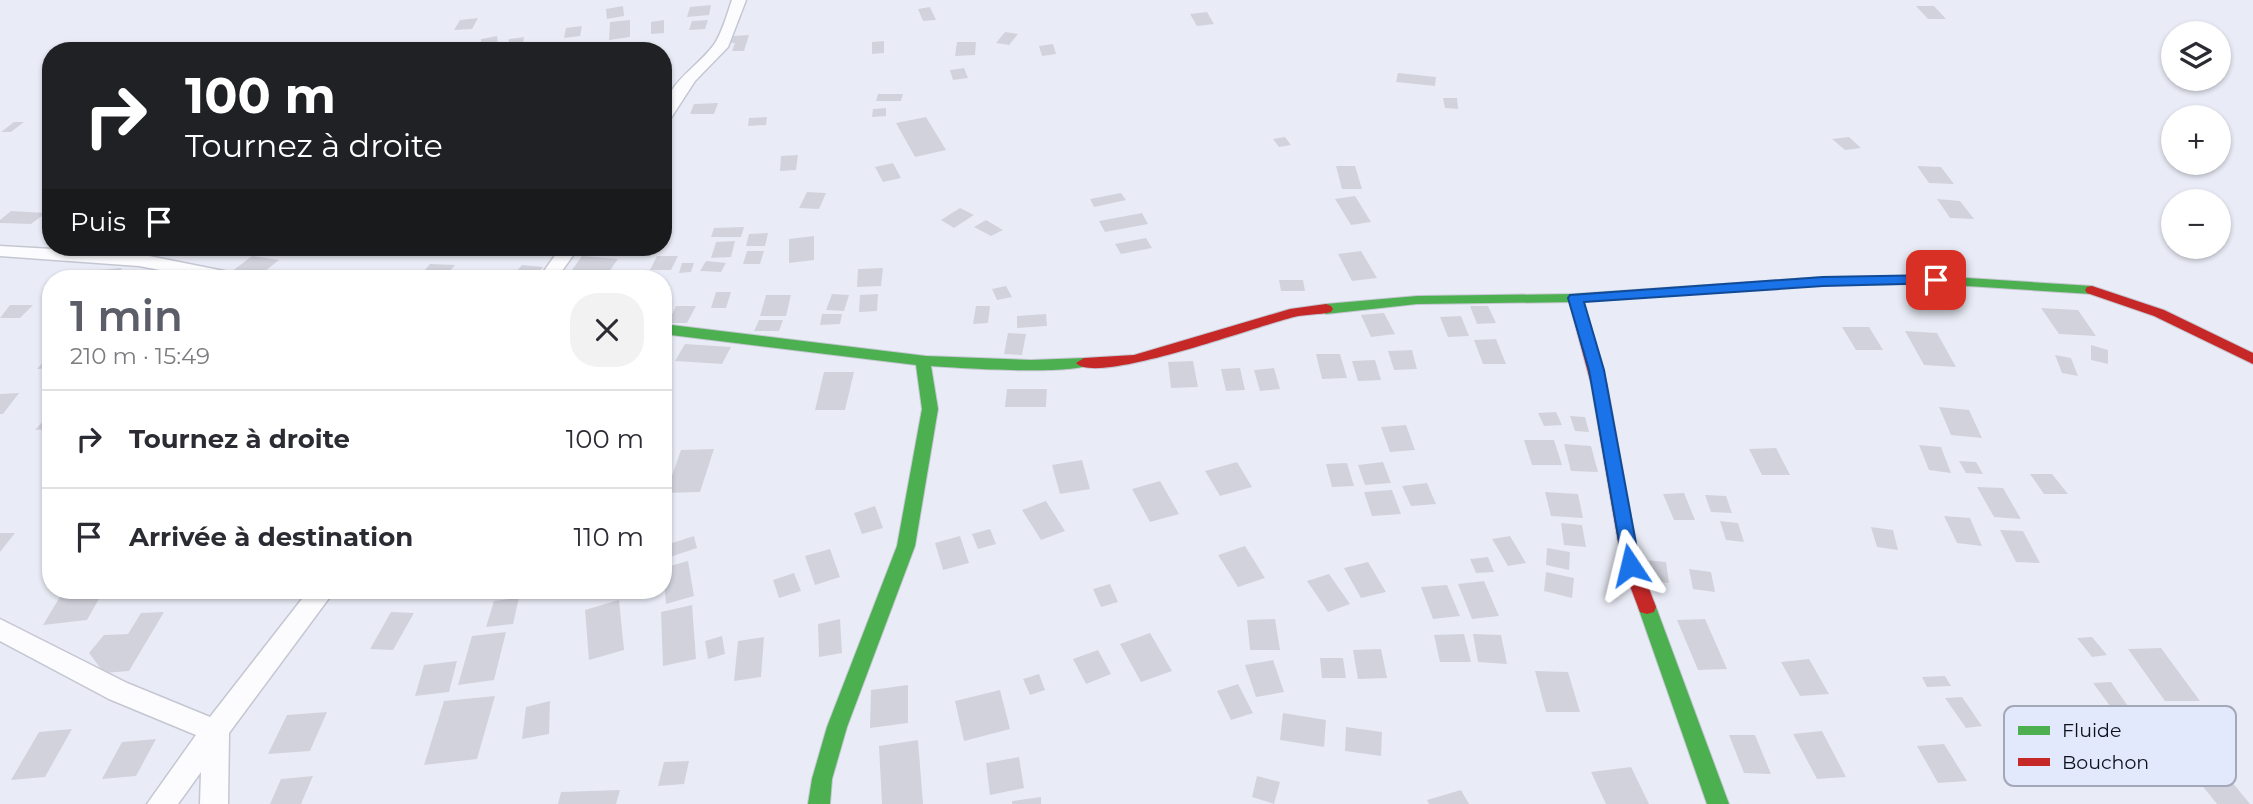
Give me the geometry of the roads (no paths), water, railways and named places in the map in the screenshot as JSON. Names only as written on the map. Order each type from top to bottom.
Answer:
[{"type":"street","points":[[672,104],[689,78],[722,47],[733,22],[735,1]]},
{"type":"street","points":[[0,251],[42,254]]},
{"type":"street","points":[[77,256],[139,260],[189,270]]},
{"type":"street","points":[[672,329],[923,360],[1040,366],[1135,360],[1295,312],[1417,300],[1575,298],[1823,281],[1936,280],[2086,288],[2159,313],[2253,359]]},
{"type":"street","points":[[1575,298],[1599,384],[1630,565],[1687,712],[1718,804]]},
{"type":"street","points":[[819,804],[822,779],[836,727],[906,546],[930,409],[923,360]]},
{"type":"street","points":[[161,804],[316,599]]},
{"type":"street","points":[[0,629],[118,691],[216,731]]},
{"type":"street","points":[[214,804],[216,731]]}]
